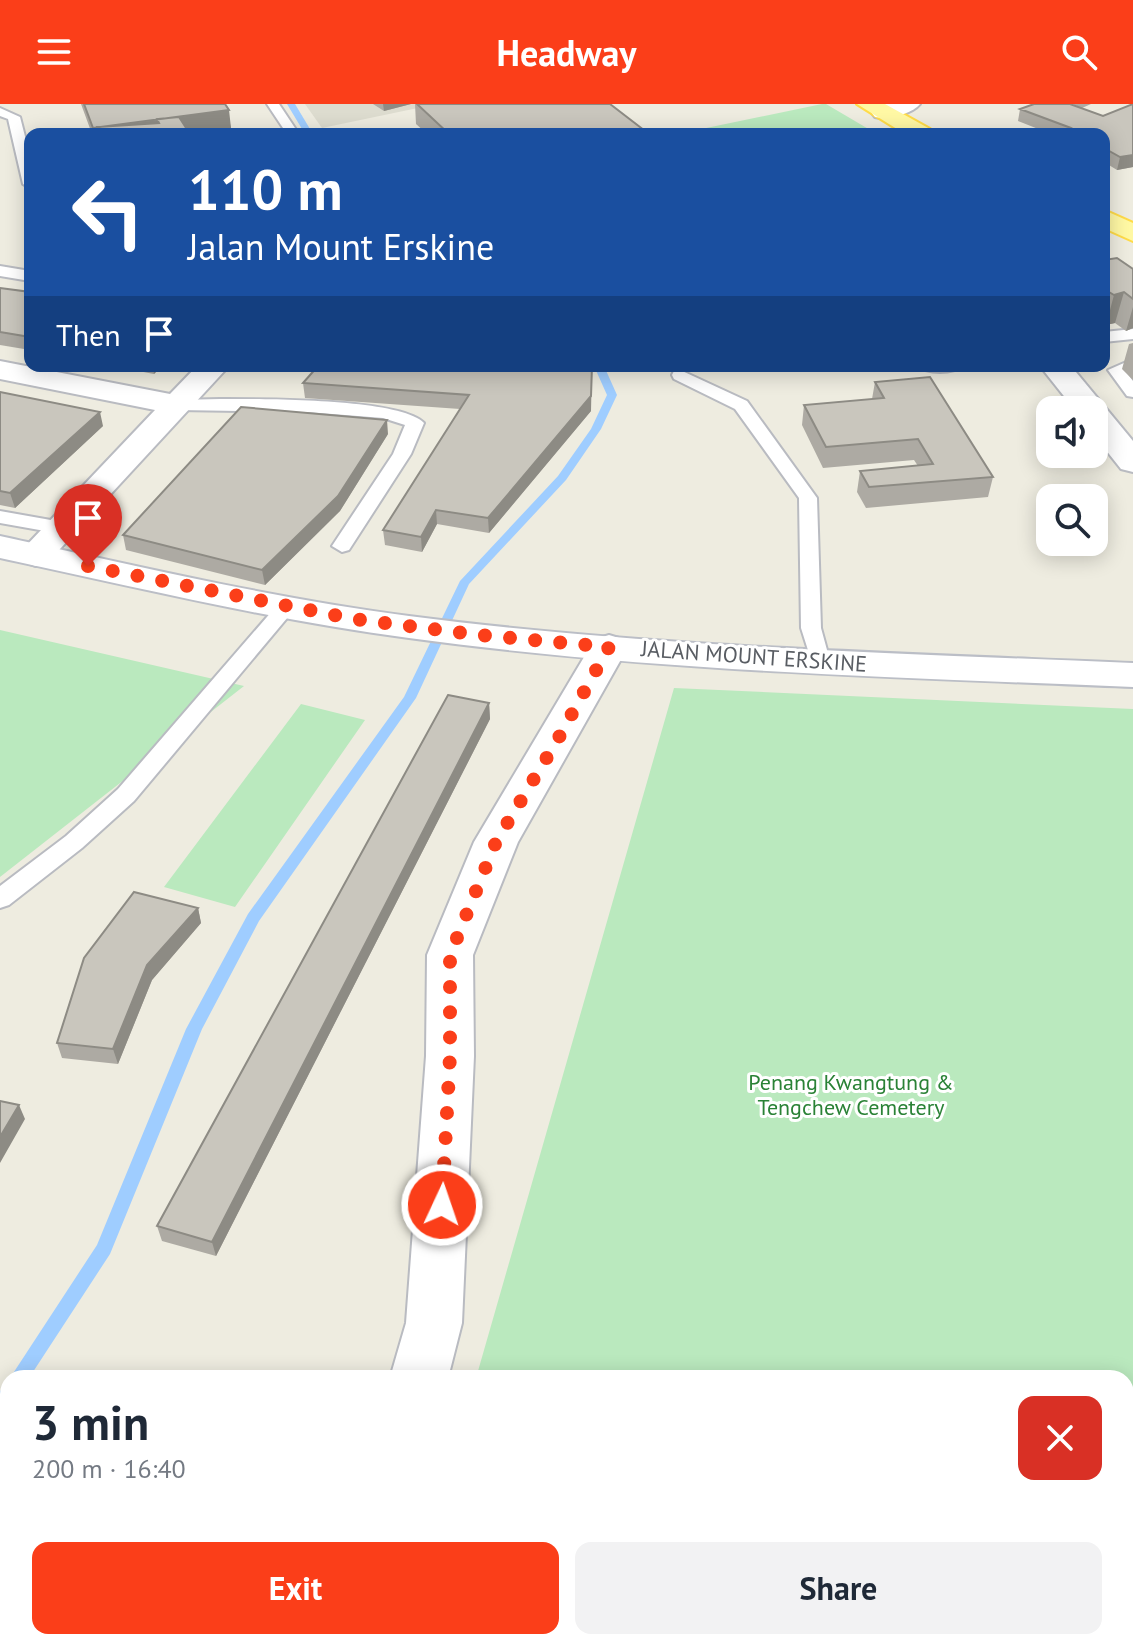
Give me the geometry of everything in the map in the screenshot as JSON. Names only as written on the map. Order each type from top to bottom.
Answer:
[{"type":"main road","points":[[893,106],[934,125]]},
{"type":"main road","points":[[1110,221],[1133,233]]},
{"type":"main road","points":[[1110,240],[1133,250]]},
{"type":"street","points":[[0,370],[177,405]]},
{"type":"street","points":[[36,555],[208,372]]},
{"type":"street","points":[[1060,372],[1079,396]]},
{"type":"street","points":[[1108,432],[1133,462]]},
{"type":"street","name":"JALAN MOUNT ERSKINE","points":[[0,547],[286,607],[479,635],[820,661],[1133,675]]},
{"type":"street","points":[[421,1370],[434,1323],[450,1056],[450,955],[496,842],[609,647]]},
{"type":"lane","points":[[273,104],[289,128]]},
{"type":"lane","points":[[0,112],[14,117],[24,159]]},
{"type":"lane","points":[[0,271],[24,275]]},
{"type":"lane","points":[[1110,336],[1133,334]]},
{"type":"lane","points":[[1133,364],[1116,370],[1133,392]]},
{"type":"lane","points":[[680,375],[741,405],[808,498],[811,628],[820,661]]},
{"type":"lane","points":[[177,405],[261,404],[326,408],[401,415],[415,423],[402,454],[342,546]]},
{"type":"lane","points":[[0,517],[62,528]]},
{"type":"lane","points":[[0,899],[74,842],[126,795],[286,607]]},
{"type":"shaded area","points":[[305,104],[437,104],[322,128]]},
{"type":"green space","points":[[822,104],[867,128],[706,128]]},
{"type":"green space","points":[[0,630],[244,686],[0,877]]},
{"type":"green space","name":"Penang Kwangtung & Tengchew Cemetery","points":[[674,688],[1133,709],[1133,1370],[478,1370]]},
{"type":"green space","points":[[301,704],[365,720],[235,907],[164,887]]},
{"type":"building","points":[[84,104],[225,104],[229,110],[93,128]]},
{"type":"building","points":[[417,104],[610,104],[641,128],[443,128]]},
{"type":"building","points":[[1034,104],[1070,104],[1103,116],[1133,104],[1133,155],[1120,157],[1110,151],[1110,128],[1071,128],[1020,109]]},
{"type":"building","points":[[179,117],[186,128],[97,127],[159,123],[157,119]]},
{"type":"building","points":[[1117,258],[1133,269],[1133,299],[1124,292],[1114,295],[1110,293],[1110,259]]},
{"type":"building","points":[[0,288],[24,291],[24,336],[0,332]]},
{"type":"building","points":[[313,372],[592,372],[591,396],[488,518],[436,510],[421,537],[383,530],[469,395],[303,383]]},
{"type":"building","points":[[930,377],[993,477],[869,487],[860,471],[933,464],[918,439],[826,447],[804,405],[884,398],[875,382]]},
{"type":"building","points":[[0,392],[100,412],[10,493],[0,491]]},
{"type":"building","points":[[241,407],[387,420],[338,496],[262,570],[123,535]]},
{"type":"building","points":[[448,695],[489,703],[212,1242],[157,1226]]},
{"type":"building","points":[[134,892],[198,908],[147,965],[113,1049],[57,1043],[84,958]]},
{"type":"building","points":[[0,1101],[19,1105],[0,1137]]},
{"type":"waterway","points":[[291,104],[305,128]]},
{"type":"waterway","points":[[24,1370],[104,1249],[194,1029],[253,918],[410,698],[464,583],[562,478],[596,429],[612,395],[602,372]]},
{"type":"route","points":[[88,566],[354,619],[609,647],[496,842],[450,955],[450,1056],[442,1205]]}]
